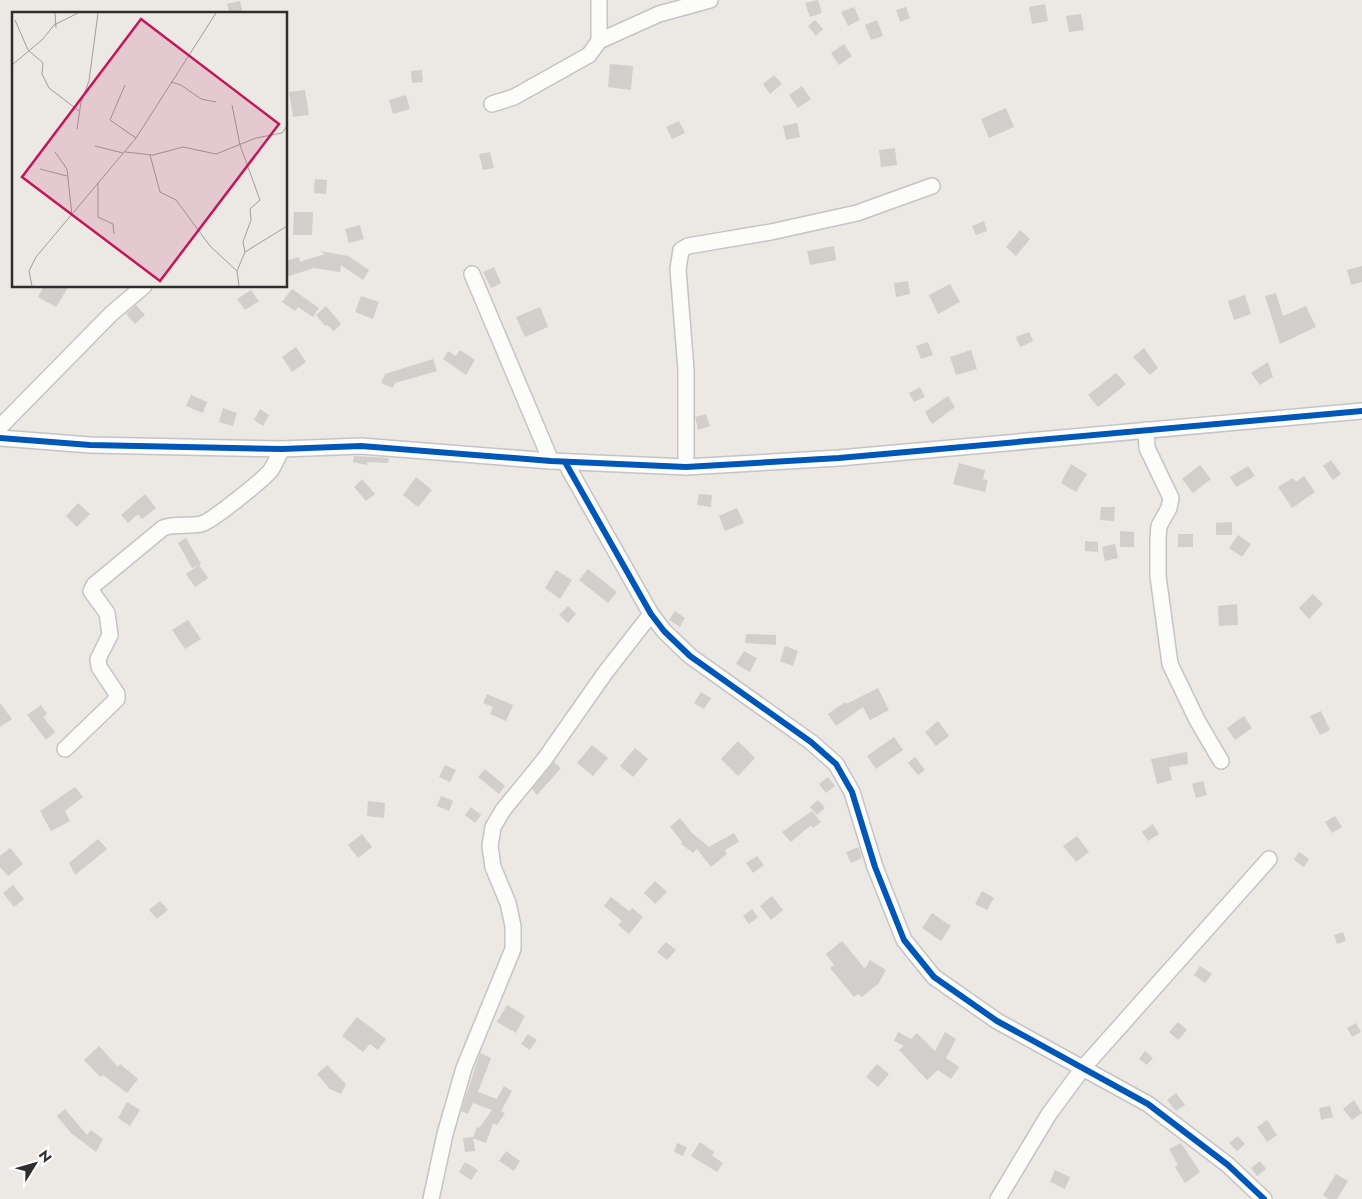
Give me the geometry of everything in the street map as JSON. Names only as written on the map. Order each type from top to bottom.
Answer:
[{"type":"street","points":[[599,0],[600,41]]},
{"type":"street","points":[[492,104],[514,97],[589,55],[600,41],[659,14],[710,0]]},
{"type":"street","points":[[686,467],[686,370],[678,268],[681,250],[688,246],[771,232],[857,213],[932,186]]},
{"type":"street","points":[[472,274],[558,462],[651,614],[664,631],[690,656],[811,742],[836,764],[852,792],[875,867],[904,940],[934,977],[998,1021],[1148,1104],[1185,1130],[1228,1165],[1264,1199]]},
{"type":"street","points":[[0,427],[111,314],[142,288]]},
{"type":"street","points":[[0,438],[90,445],[282,449],[361,446],[558,462],[686,467],[839,458],[1362,411]]},
{"type":"street","points":[[1146,430],[1147,448],[1171,498],[1169,508],[1158,526],[1158,576],[1170,664],[1197,720],[1221,761]]},
{"type":"street","points":[[65,749],[117,699],[117,694],[99,667],[98,659],[110,635],[107,613],[91,591],[94,585],[163,528],[176,523],[186,525],[203,524],[262,480],[272,469],[282,449]]},
{"type":"street","points":[[431,1199],[445,1134],[464,1068],[513,949],[513,926],[508,903],[493,868],[490,846],[493,827],[503,810],[544,760],[605,673],[651,614]]},
{"type":"street","points":[[998,1199],[1049,1114],[1083,1068],[1269,859]]},
{"type":"building","points":[[818,0],[822,13],[810,17],[805,3]]},
{"type":"building","points":[[240,1],[243,12],[229,12],[227,4]]},
{"type":"building","points":[[1045,4],[1048,21],[1032,24],[1029,7]]},
{"type":"building","points":[[854,7],[860,20],[848,26],[841,12]]},
{"type":"building","points":[[906,7],[910,18],[900,22],[896,10]]},
{"type":"building","points":[[1081,14],[1084,30],[1069,32],[1066,16]]},
{"type":"building","points":[[815,20],[823,29],[816,36],[808,26]]},
{"type":"building","points":[[877,20],[883,36],[871,40],[865,25]]},
{"type":"building","points":[[844,44],[852,56],[839,65],[831,53]]},
{"type":"building","points":[[610,64],[633,66],[631,90],[608,87]]},
{"type":"building","points":[[422,70],[423,82],[412,83],[411,71]]},
{"type":"building","points":[[774,75],[782,84],[770,94],[763,84]]},
{"type":"building","points":[[802,86],[811,99],[798,108],[789,95]]},
{"type":"building","points":[[305,90],[309,115],[293,117],[289,92]]},
{"type":"building","points":[[406,95],[410,109],[393,114],[389,100]]},
{"type":"building","points":[[1006,108],[1014,127],[989,138],[981,119]]},
{"type":"building","points":[[679,121],[685,133],[672,139],[666,127]]},
{"type":"building","points":[[797,123],[800,137],[786,140],[783,126]]},
{"type":"building","points":[[895,148],[897,165],[881,167],[879,150]]},
{"type":"building","points":[[490,152],[494,168],[483,170],[479,154]]},
{"type":"building","points":[[315,179],[327,180],[326,194],[314,193]]},
{"type":"building","points":[[294,212],[313,212],[312,235],[293,235]]},
{"type":"building","points":[[984,221],[987,231],[976,235],[972,226]]},
{"type":"building","points":[[360,225],[364,239],[349,243],[345,229]]},
{"type":"building","points":[[1020,230],[1030,239],[1016,256],[1006,247]]},
{"type":"building","points":[[834,246],[836,260],[810,265],[807,251]]},
{"type":"building","points":[[320,251],[348,256],[369,270],[363,280],[341,265],[340,272],[314,268],[288,276],[288,260],[299,257],[300,262],[325,254]]},
{"type":"building","points":[[1362,266],[1362,282],[1351,285],[1347,270]]},
{"type":"building","points":[[494,267],[501,283],[491,288],[483,272]]},
{"type":"building","points":[[908,281],[910,294],[896,297],[894,283]]},
{"type":"building","points":[[950,284],[960,302],[938,314],[929,295]]},
{"type":"building","points":[[43,288],[68,288],[56,307],[38,297]]},
{"type":"building","points":[[292,289],[319,308],[313,317],[298,307],[295,311],[282,302]]},
{"type":"building","points":[[251,290],[259,301],[245,310],[237,299]]},
{"type":"building","points":[[1276,293],[1283,316],[1306,306],[1316,327],[1280,344],[1265,296]]},
{"type":"building","points":[[1245,295],[1251,314],[1234,320],[1228,301]]},
{"type":"building","points":[[361,296],[379,302],[373,319],[355,312]]},
{"type":"building","points":[[136,305],[145,315],[135,324],[126,314]]},
{"type":"building","points":[[326,306],[341,324],[334,331],[327,325],[325,326],[316,315]]},
{"type":"building","points":[[540,307],[548,327],[525,337],[516,317]]},
{"type":"building","points":[[1029,332],[1033,341],[1020,347],[1016,337]]},
{"type":"building","points":[[928,342],[933,355],[921,359],[916,346]]},
{"type":"building","points":[[296,347],[306,362],[292,372],[282,357]]},
{"type":"building","points":[[1144,348],[1158,368],[1150,375],[1133,357]]},
{"type":"building","points":[[460,350],[475,360],[466,375],[443,359],[448,351],[456,356]]},
{"type":"building","points":[[971,350],[977,369],[956,375],[950,357]]},
{"type":"building","points":[[433,359],[437,371],[395,383],[393,388],[381,383],[385,374]]},
{"type":"building","points":[[1268,362],[1273,377],[1260,385],[1251,373]]},
{"type":"building","points":[[1116,373],[1126,384],[1098,407],[1088,395]]},
{"type":"building","points":[[920,387],[925,397],[914,402],[909,393]]},
{"type":"building","points":[[191,395],[207,402],[203,413],[186,406]]},
{"type":"building","points":[[948,396],[955,407],[932,424],[925,412]]},
{"type":"building","points":[[223,408],[237,413],[233,426],[219,422]]},
{"type":"building","points":[[260,409],[269,415],[263,426],[254,420]]},
{"type":"building","points":[[706,414],[710,426],[698,430],[695,417]]},
{"type":"building","points":[[354,456],[389,458],[388,463],[367,462],[367,465],[353,462]]},
{"type":"building","points":[[1331,460],[1341,474],[1333,480],[1323,466]]},
{"type":"building","points":[[959,463],[985,470],[983,479],[988,480],[985,492],[953,484]]},
{"type":"building","points":[[1071,464],[1087,474],[1076,492],[1061,483]]},
{"type":"building","points":[[1200,465],[1211,479],[1193,493],[1182,479]]},
{"type":"building","points":[[1248,466],[1255,476],[1236,487],[1230,477]]},
{"type":"building","points":[[1304,476],[1315,492],[1292,508],[1278,487],[1293,478],[1296,482]]},
{"type":"building","points":[[416,477],[432,490],[418,507],[403,495]]},
{"type":"building","points":[[362,479],[375,494],[366,501],[354,487]]},
{"type":"building","points":[[145,494],[156,508],[142,519],[138,514],[128,523],[121,515]]},
{"type":"building","points":[[699,494],[712,495],[711,507],[697,505]]},
{"type":"building","points":[[78,503],[90,514],[77,527],[66,516]]},
{"type":"building","points":[[1101,507],[1115,507],[1114,521],[1100,520]]},
{"type":"building","points":[[737,508],[744,523],[725,531],[719,516]]},
{"type":"building","points":[[1232,522],[1232,535],[1216,535],[1216,523]]},
{"type":"building","points":[[1120,531],[1134,532],[1134,547],[1120,547]]},
{"type":"building","points":[[1178,534],[1193,534],[1193,547],[1178,547]]},
{"type":"building","points":[[1238,535],[1251,544],[1242,557],[1229,548]]},
{"type":"building","points":[[186,538],[201,564],[192,568],[178,543]]},
{"type":"building","points":[[1085,541],[1098,542],[1098,552],[1085,551]]},
{"type":"building","points":[[1115,544],[1118,558],[1105,561],[1102,547]]},
{"type":"building","points":[[199,565],[208,578],[195,587],[186,574]]},
{"type":"building","points":[[588,569],[617,592],[608,603],[579,580]]},
{"type":"building","points":[[556,570],[572,580],[560,599],[545,588]]},
{"type":"building","points":[[1313,594],[1323,604],[1309,619],[1299,608]]},
{"type":"building","points":[[1237,604],[1238,625],[1219,626],[1218,606]]},
{"type":"building","points":[[568,606],[576,614],[568,623],[559,615]]},
{"type":"building","points":[[675,611],[685,618],[680,627],[669,620]]},
{"type":"building","points":[[188,620],[201,639],[185,649],[172,630]]},
{"type":"building","points":[[746,634],[776,635],[776,645],[745,643]]},
{"type":"building","points":[[785,646],[798,651],[793,666],[780,661]]},
{"type":"building","points":[[744,651],[757,658],[750,672],[736,664]]},
{"type":"building","points":[[878,688],[889,710],[870,720],[863,707],[836,726],[828,714],[845,702],[846,704]]},
{"type":"building","points":[[701,692],[711,698],[704,709],[694,703]]},
{"type":"building","points":[[487,694],[513,705],[506,721],[490,714],[493,707],[483,703]]},
{"type":"building","points":[[0,703],[12,719],[0,727]]},
{"type":"building","points":[[41,705],[47,714],[43,717],[55,732],[46,740],[27,715]]},
{"type":"building","points":[[1321,711],[1330,730],[1320,735],[1310,716]]},
{"type":"building","points":[[1244,716],[1252,728],[1235,740],[1227,728]]},
{"type":"building","points":[[938,721],[949,736],[936,746],[925,732]]},
{"type":"building","points":[[894,737],[903,750],[876,769],[867,756]]},
{"type":"building","points":[[738,741],[755,758],[738,776],[721,759]]},
{"type":"building","points":[[592,745],[608,758],[593,776],[577,763]]},
{"type":"building","points":[[635,748],[648,759],[633,777],[620,766]]},
{"type":"building","points":[[1187,752],[1188,764],[1169,767],[1172,780],[1157,784],[1151,759]]},
{"type":"building","points":[[915,757],[925,770],[918,775],[908,763]]},
{"type":"building","points":[[554,762],[561,768],[537,795],[532,789]]},
{"type":"building","points":[[445,765],[456,770],[450,782],[439,777]]},
{"type":"building","points":[[485,769],[505,786],[499,794],[478,777]]},
{"type":"building","points":[[828,777],[835,786],[826,793],[819,784]]},
{"type":"building","points":[[1203,781],[1207,795],[1196,798],[1192,784]]},
{"type":"building","points":[[75,787],[83,797],[65,811],[70,821],[51,831],[40,811]]},
{"type":"building","points":[[441,796],[453,801],[449,811],[437,806]]},
{"type":"building","points":[[818,800],[825,808],[817,815],[810,807]]},
{"type":"building","points":[[368,801],[385,803],[384,818],[367,816]]},
{"type":"building","points":[[471,807],[481,815],[475,823],[465,815]]},
{"type":"building","points":[[812,811],[821,822],[813,828],[811,825],[791,842],[782,832]]},
{"type":"building","points":[[1335,816],[1342,827],[1332,833],[1325,822]]},
{"type":"building","points":[[680,818],[692,833],[709,847],[734,833],[739,842],[725,850],[727,854],[711,867],[697,849],[693,853],[681,844],[682,842],[670,827]]},
{"type":"building","points":[[1153,824],[1159,834],[1148,841],[1142,832]]},
{"type":"building","points":[[362,834],[372,847],[358,858],[348,845]]},
{"type":"building","points":[[1077,836],[1089,852],[1076,862],[1063,846]]},
{"type":"building","points":[[98,839],[107,849],[75,875],[69,863]]},
{"type":"building","points":[[859,847],[862,858],[851,863],[846,852]]},
{"type":"building","points":[[10,848],[23,864],[8,876],[0,867],[0,856]]},
{"type":"building","points":[[1299,852],[1309,859],[1304,867],[1294,860]]},
{"type":"building","points":[[757,856],[764,865],[753,873],[746,863]]},
{"type":"building","points":[[655,881],[667,892],[655,904],[644,893]]},
{"type":"building","points":[[13,885],[24,899],[14,907],[3,893]]},
{"type":"building","points":[[982,891],[994,898],[987,910],[975,904]]},
{"type":"building","points":[[772,896],[783,910],[771,920],[760,906]]},
{"type":"building","points":[[611,897],[629,911],[632,908],[643,917],[629,934],[618,925],[622,921],[604,906]]},
{"type":"building","points":[[160,901],[168,910],[157,919],[149,910]]},
{"type":"building","points":[[752,909],[758,917],[749,924],[743,916]]},
{"type":"building","points":[[932,913],[951,926],[941,941],[922,928]]},
{"type":"building","points":[[1343,932],[1346,941],[1337,944],[1334,935]]},
{"type":"building","points":[[842,941],[865,969],[870,960],[886,970],[879,983],[862,997],[858,994],[854,997],[830,968],[834,965],[826,954]]},
{"type":"building","points":[[666,942],[676,950],[667,960],[657,952]]},
{"type":"building","points":[[1200,966],[1212,974],[1205,983],[1194,975]]},
{"type":"building","points":[[507,1005],[525,1016],[516,1033],[497,1022]]},
{"type":"building","points":[[357,1017],[386,1039],[378,1050],[370,1044],[363,1052],[342,1036]]},
{"type":"building","points":[[1178,1022],[1187,1030],[1178,1040],[1169,1032]]},
{"type":"building","points":[[1356,1023],[1361,1032],[1352,1037],[1347,1028]]},
{"type":"building","points":[[898,1032],[911,1039],[917,1033],[935,1051],[945,1032],[956,1039],[946,1058],[959,1067],[951,1079],[938,1070],[927,1080],[899,1050],[904,1046],[894,1041]]},
{"type":"building","points":[[528,1034],[537,1040],[530,1050],[521,1044]]},
{"type":"building","points":[[99,1046],[118,1067],[120,1064],[138,1079],[127,1093],[103,1075],[100,1077],[84,1060]]},
{"type":"building","points":[[1145,1051],[1153,1058],[1147,1065],[1139,1059]]},
{"type":"building","points":[[480,1053],[491,1058],[478,1092],[497,1099],[504,1086],[512,1091],[501,1111],[505,1113],[497,1125],[493,1123],[486,1143],[473,1138],[477,1127],[479,1128],[492,1110],[473,1103],[468,1114],[461,1111]]},
{"type":"building","points":[[877,1064],[889,1074],[878,1087],[866,1077]]},
{"type":"building","points":[[327,1065],[346,1084],[341,1094],[330,1089],[317,1074]]},
{"type":"building","points":[[1176,1093],[1185,1105],[1176,1111],[1167,1100]]},
{"type":"building","points":[[1354,1100],[1362,1113],[1352,1120],[1343,1109]]},
{"type":"building","points":[[127,1102],[140,1110],[130,1126],[118,1118]]},
{"type":"building","points":[[1330,1106],[1333,1117],[1321,1120],[1319,1108]]},
{"type":"building","points":[[65,1109],[87,1135],[91,1130],[103,1139],[96,1152],[71,1133],[57,1116]]},
{"type":"building","points":[[1267,1120],[1277,1135],[1267,1142],[1257,1127]]},
{"type":"building","points":[[1238,1136],[1245,1144],[1237,1151],[1229,1143]]},
{"type":"building","points":[[473,1137],[475,1151],[465,1152],[463,1138]]},
{"type":"building","points":[[700,1142],[714,1152],[712,1156],[723,1163],[717,1172],[691,1156]]},
{"type":"building","points":[[677,1143],[687,1147],[683,1156],[674,1152]]},
{"type":"building","points":[[1181,1143],[1200,1172],[1185,1183],[1175,1167],[1178,1165],[1169,1149]]},
{"type":"building","points":[[506,1151],[520,1161],[514,1171],[499,1161]]},
{"type":"building","points":[[1260,1161],[1266,1169],[1257,1176],[1251,1168]]},
{"type":"building","points":[[465,1162],[478,1170],[471,1180],[459,1172]]},
{"type":"building","points":[[1055,1170],[1070,1177],[1065,1189],[1050,1182]]},
{"type":"building","points":[[1336,1174],[1348,1181],[1337,1199],[1329,1199],[1323,1195]]},
{"type":"cycle path","points":[[0,438],[90,445],[282,449],[361,446],[551,461],[686,467],[839,458],[1362,411]]},
{"type":"cycle path","points":[[565,462],[651,614],[664,631],[690,656],[811,742],[836,764],[852,792],[875,867],[904,940],[934,977],[997,1021],[1148,1104],[1228,1165],[1264,1199]]}]
